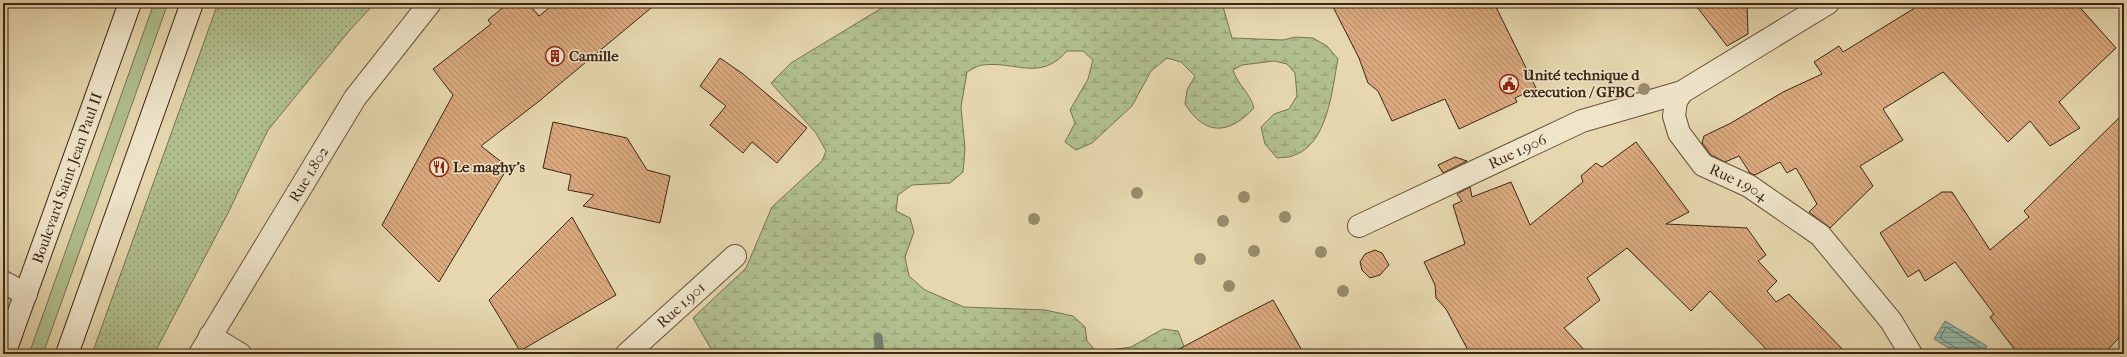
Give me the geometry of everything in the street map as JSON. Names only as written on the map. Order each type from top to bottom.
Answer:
[{"type":"street","name":"Boulevard Saint Jean Paul II","points":[[4,354],[130,3]]},
{"type":"street","points":[[67,354],[192,3]]},
{"type":"street","name":"Rue 1.802","points":[[205,345],[355,98],[430,3]]},
{"type":"street","points":[[1682,92],[1828,3]]},
{"type":"street","name":"Rue 1.906","points":[[1359,226],[1582,121],[1682,92]]},
{"type":"street","name":"Rue 1.904","points":[[1682,92],[1676,101],[1674,116],[1679,133],[1703,166],[1749,186],[1820,236],[1891,321],[1911,354]]},
{"type":"street","name":"Rue 1.901","points":[[627,354],[735,256]]},
{"type":"street","points":[[3,282],[26,294]]},
{"type":"street","points":[[205,345],[240,354]]},
{"type":"green space","points":[[1190,2],[1222,3],[1232,38],[1283,40],[1295,37],[1313,38],[1327,46],[1338,59],[1326,115],[1321,129],[1314,141],[1304,150],[1292,156],[1277,158],[1265,144],[1261,127],[1274,114],[1289,109],[1297,96],[1295,73],[1287,64],[1274,61],[1242,65],[1233,70],[1250,98],[1254,108],[1245,117],[1235,123],[1226,127],[1218,128],[1201,122],[1185,104],[1187,90],[1195,76],[1181,62],[1167,58],[1151,71],[1132,106],[1092,143],[1076,150],[1065,142],[1075,123],[1070,110],[1088,79],[1093,60],[1083,51],[1067,51],[1047,66],[1038,68],[1007,65],[979,66],[967,72],[961,107],[965,149],[963,172],[950,183],[912,185],[898,195],[896,211],[910,218],[914,232],[905,257],[909,276],[925,290],[964,307],[1045,310],[1073,316],[1085,327],[1087,341],[1097,352],[1131,347],[1163,329],[1178,331],[1184,346],[1179,354],[714,354],[693,318],[746,268],[772,207],[822,161],[826,151],[816,133],[771,83],[791,63],[890,3],[1154,3],[1161,8],[1169,8]]},
{"type":"green space","points":[[154,3],[168,3],[43,354],[29,354]]},
{"type":"green space","points":[[218,3],[375,3],[349,31],[268,130],[228,213],[154,354],[92,354]]},
{"type":"water","points":[[1945,321],[1987,346],[1983,354],[1958,354],[1934,339]]},
{"type":"building","points":[[508,3],[528,3],[539,16],[555,3],[657,3],[538,102],[481,146],[508,167],[439,282],[382,225],[453,95],[433,69],[491,24],[488,20]]},
{"type":"building","points":[[1331,3],[1494,3],[1536,88],[1515,98],[1517,102],[1459,129],[1445,99],[1392,121],[1378,91],[1368,83],[1359,58]]},
{"type":"building","points":[[1694,3],[1747,3],[1748,34],[1727,46]]},
{"type":"building","points":[[1923,3],[2076,3],[2116,48],[2059,102],[2080,128],[2050,146],[2030,121],[2008,142],[1943,72],[1883,109],[1903,140],[1860,166],[1873,186],[1830,228],[1809,212],[1817,204],[1796,168],[1787,173],[1780,162],[1755,175],[1750,173],[1739,156],[1725,162],[1711,155],[1702,143],[1704,136],[1731,123],[1783,92],[1822,74],[1814,62],[1839,46],[1843,52]]},
{"type":"building","points":[[720,58],[743,74],[807,128],[777,163],[752,142],[743,153],[710,125],[726,106],[700,86]]},
{"type":"building","points":[[2124,113],[2124,332],[2104,354],[2018,354],[1990,317],[1994,314],[1955,262],[1925,281],[1919,270],[1908,277],[1880,233],[1942,192],[1952,192],[1990,250],[2029,217],[2024,211]]},
{"type":"building","points":[[553,122],[627,138],[647,170],[670,176],[660,223],[583,206],[594,195],[568,190],[571,175],[543,168]]},
{"type":"building","points":[[1636,142],[1689,212],[1666,224],[1747,228],[1766,255],[1758,261],[1777,281],[1767,291],[1776,302],[1789,294],[1847,354],[1771,354],[1710,291],[1691,311],[1627,248],[1587,278],[1600,300],[1564,328],[1588,354],[1470,354],[1446,309],[1436,298],[1435,285],[1424,262],[1465,244],[1453,205],[1462,201],[1457,194],[1470,187],[1472,197],[1511,182],[1530,225],[1583,182],[1581,176],[1596,163],[1602,167]]},
{"type":"building","points":[[1455,157],[1467,161],[1443,173],[1438,165]]},
{"type":"building","points":[[572,217],[616,295],[520,351],[489,300]]},
{"type":"building","points":[[1375,250],[1382,253],[1389,265],[1380,275],[1370,278],[1362,270],[1360,262],[1365,254]]},
{"type":"building","points":[[1273,300],[1304,354],[1170,354],[1228,323]]},
{"type":"waterway","points":[[878,337],[880,354]]},
{"type":"place","name":"Camille","points":[[555,56]]},
{"type":"place","name":"Unité technique d execution / GFBC","points":[[1509,84]]},
{"type":"place","name":"Le maghy's","points":[[439,167]]}]
